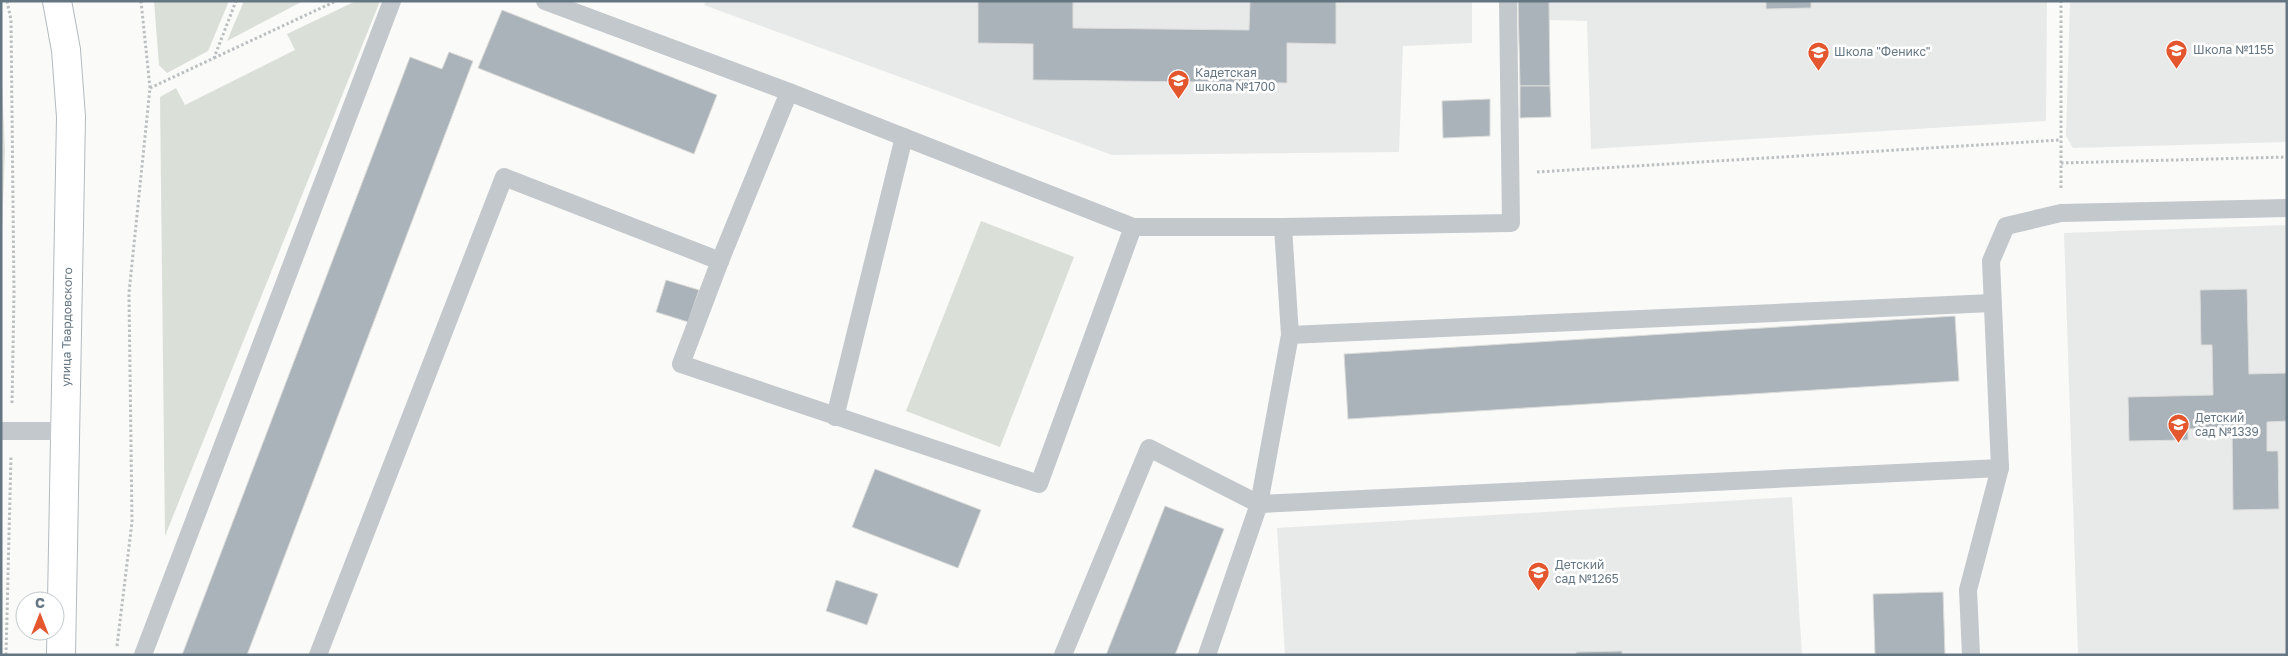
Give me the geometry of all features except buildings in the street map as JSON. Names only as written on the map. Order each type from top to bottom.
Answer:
[{"type":"main road","name":"улица Твардовского","points":[[57,1],[66,50],[71,117],[61,655]]},
{"type":"lane","points":[[143,655],[392,1]]},
{"type":"lane","points":[[545,1],[789,92],[1133,227],[1283,227],[1511,223],[1508,1]]},
{"type":"lane","points":[[789,92],[720,261],[681,364],[1038,484],[1133,227]]},
{"type":"lane","points":[[835,416],[904,137]]},
{"type":"lane","points":[[318,655],[504,177],[720,261]]},
{"type":"lane","points":[[1971,655],[1968,590],[2000,468],[1991,261],[2006,226],[2061,213],[2287,208]]},
{"type":"lane","points":[[1207,655],[1259,504],[1290,335],[1283,227]]},
{"type":"lane","points":[[1290,335],[1992,303]]},
{"type":"lane","points":[[6,431],[65,430]]},
{"type":"lane","points":[[1063,655],[1149,448],[1259,504],[2000,468]]},
{"type":"path","points":[[6,655],[6,431],[14,254],[11,20],[7,1]]},
{"type":"path","points":[[116,655],[132,522],[129,293],[150,88],[141,1]]},
{"type":"path","points":[[214,58],[236,1]]},
{"type":"path","points":[[150,88],[336,1]]},
{"type":"path","points":[[2061,1],[2061,213]]},
{"type":"path","points":[[1511,173],[2060,140]]},
{"type":"path","points":[[2061,163],[2287,157]]},
{"type":"shaded area","points":[[154,1],[229,1],[208,51],[167,73],[159,65]]},
{"type":"shaded area","points":[[244,1],[303,1],[227,41]]},
{"type":"shaded area","points":[[356,1],[380,1],[165,536],[160,97],[176,88],[185,105],[295,50],[287,34]]},
{"type":"shaded area","name":"Кадетская школа №1700","points":[[706,1],[1472,1],[1472,43],[1403,46],[1399,152],[1112,155],[704,5]]},
{"type":"shaded area","name":"Школа \"Феникс\"","points":[[1549,1],[2047,1],[2046,121],[1591,149],[1587,21],[1549,20]]},
{"type":"shaded area","name":"Школа №1155","points":[[2070,1],[2287,1],[2287,142],[2073,148],[2066,136]]},
{"type":"shaded area","points":[[1,61],[5,151],[1,256]]},
{"type":"shaded area","points":[[981,221],[1074,257],[1000,447],[906,411]]},
{"type":"shaded area","name":"Детский сад №1339","points":[[2287,225],[2287,655],[2078,655],[2064,233]]},
{"type":"shaded area","name":"Детский сад №1265","points":[[1792,497],[1802,655],[1285,655],[1277,528]]},
{"type":"place","name":"Школа №1155","points":[[2177,69]]},
{"type":"place","name":"Школа \"Феникс\"","points":[[1818,71]]},
{"type":"place","name":"Кадетская школа №1700","points":[[1179,99]]},
{"type":"place","name":"Детский сад №1339","points":[[2179,444]]},
{"type":"place","name":"Детский сад №1265","points":[[1539,591]]}]
